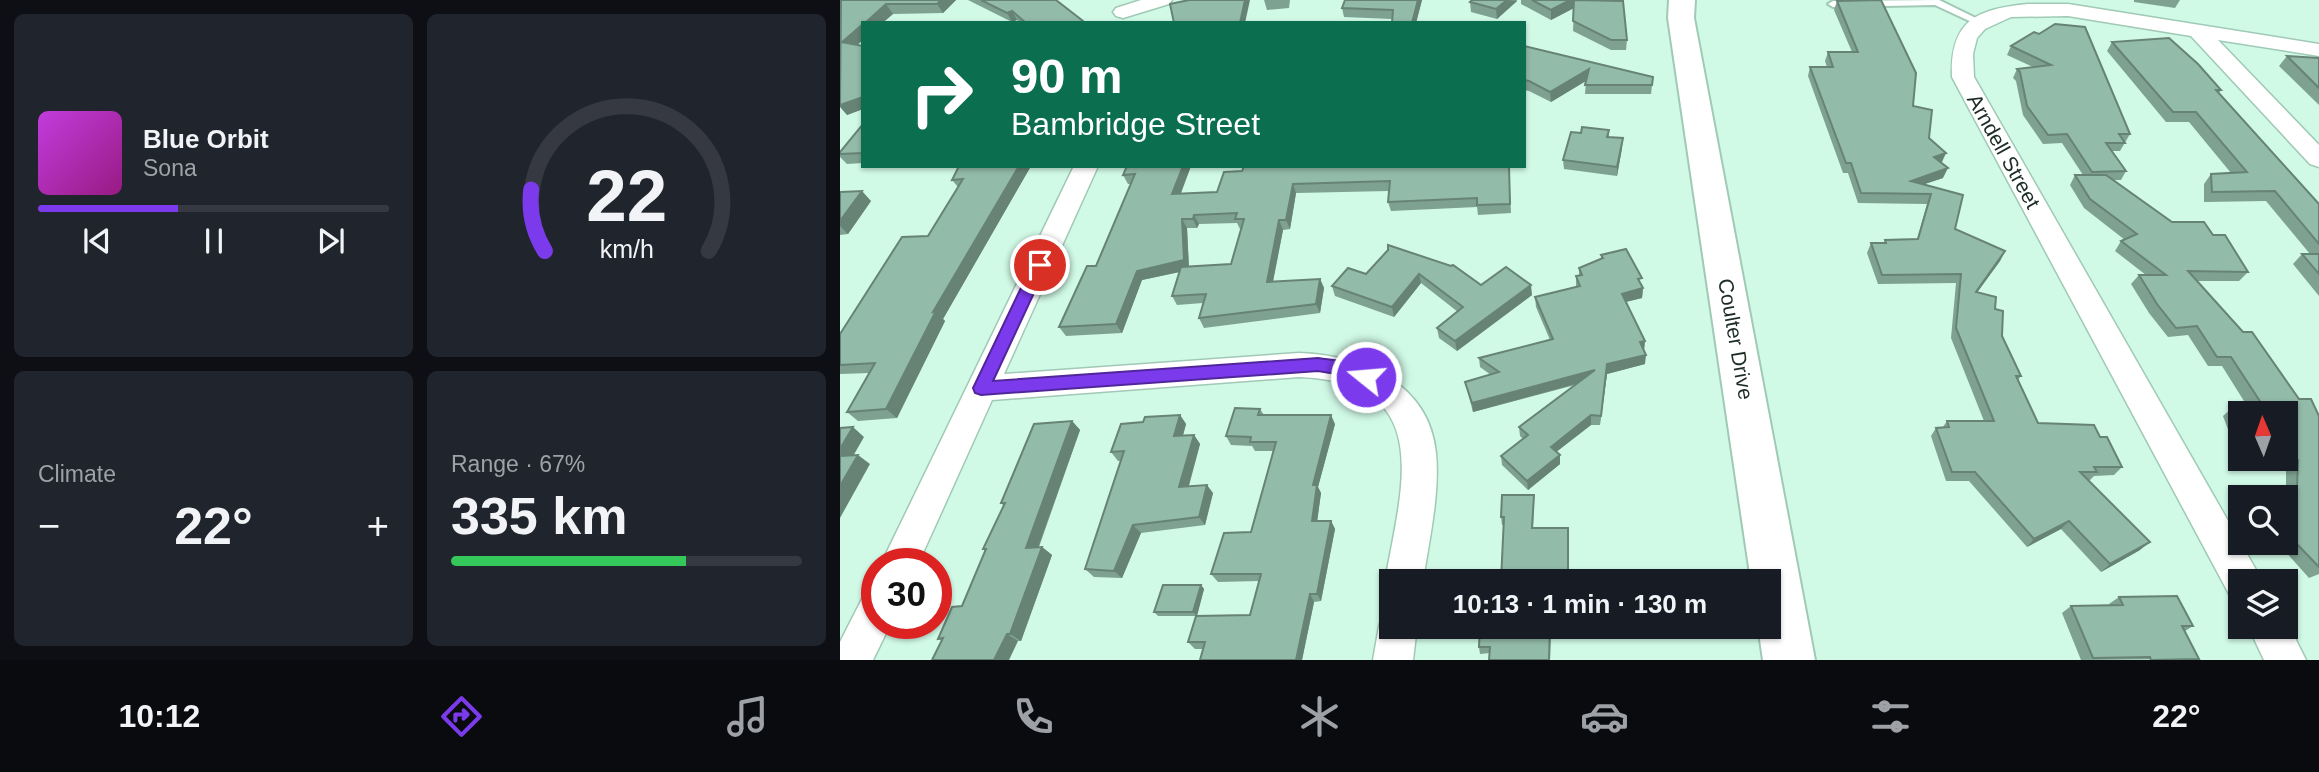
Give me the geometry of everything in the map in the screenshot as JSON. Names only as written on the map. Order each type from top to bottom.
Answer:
[{"type":"main road","name":"Coulter Drive","points":[[1678,6],[1789,660]]},
{"type":"street","points":[[1121,12],[1163,0]]},
{"type":"street","points":[[1980,23],[2013,10],[2039,8],[2196,29],[2319,50]]},
{"type":"street","name":"Arndell Street","points":[[1980,23],[1964,40],[1959,57],[1963,77],[2235,569]]},
{"type":"street","points":[[2196,29],[2319,159]]},
{"type":"street","points":[[906,548],[1085,168]]},
{"type":"street","points":[[981,388],[1299,365],[1351,370],[1381,385],[1405,408],[1419,444],[1419,473],[1406,569]]},
{"type":"street","points":[[852,660],[862,639]]},
{"type":"street","points":[[1393,660],[1396,639]]},
{"type":"street","points":[[2274,639],[2286,660]]},
{"type":"lane","points":[[1833,4],[1932,1],[1980,23]]},
{"type":"building","points":[[841,0],[941,0],[937,4],[886,4],[867,21],[861,21],[861,26],[842,42],[861,46],[861,98],[840,105]]},
{"type":"building","points":[[981,0],[1056,0],[1083,21],[1024,21],[1012,11],[1007,13]]},
{"type":"building","points":[[1189,0],[1245,0],[1240,21],[1174,21],[1170,4]]},
{"type":"building","points":[[1345,0],[1418,0],[1413,21],[1392,21],[1393,10],[1342,8]]},
{"type":"building","points":[[1507,0],[1496,9],[1470,2]]},
{"type":"building","points":[[1532,0],[1570,0],[1551,10]]},
{"type":"building","points":[[1574,0],[1623,1],[1627,40],[1611,40],[1573,21]]},
{"type":"building","points":[[1881,0],[1916,73],[1913,106],[1932,110],[1929,138],[1946,153],[1934,157],[1948,168],[1911,181],[1963,195],[1955,229],[2005,251],[1976,292],[1996,297],[1995,309],[2003,311],[2002,336],[2021,376],[2016,376],[2038,423],[2094,425],[2100,437],[2107,437],[2122,467],[2094,467],[2097,472],[2080,472],[2150,542],[2110,564],[2069,521],[2034,539],[1975,472],[1952,472],[1936,428],[1949,427],[1947,421],[1994,421],[1956,328],[1961,274],[1882,275],[1871,243],[1918,239],[1931,194],[1861,193],[1851,163],[1846,163],[1810,67],[1833,67],[1828,52],[1858,52],[1837,1]]},
{"type":"building","points":[[2055,24],[2085,27],[2130,134],[2119,134],[2125,143],[2106,143],[2126,171],[2092,172],[2067,134],[2048,135],[2027,106],[2020,72],[2017,69],[2051,65],[2011,46],[2034,32],[2039,34]]},
{"type":"building","points":[[2169,38],[2198,64],[2221,90],[2216,90],[2319,204],[2319,244],[2275,191],[2212,192],[2211,174],[2247,172],[2196,112],[2173,112],[2112,42]]},
{"type":"building","points":[[1526,46],[1653,77],[1652,85],[1585,85],[1589,69],[1550,92],[1526,80]]},
{"type":"building","points":[[2287,56],[2319,58],[2319,88]]},
{"type":"building","points":[[861,126],[861,153],[840,152]]},
{"type":"building","points":[[1582,127],[1609,130],[1607,137],[1623,138],[1617,167],[1563,160],[1571,132],[1581,133]]},
{"type":"building","points":[[958,168],[1018,168],[933,312],[936,311],[886,409],[847,412],[875,363],[840,365],[840,334],[902,237],[928,236],[963,179],[952,180]]},
{"type":"building","points":[[1126,168],[1182,168],[1172,194],[1217,192],[1224,172],[1242,171],[1243,168],[1509,168],[1510,204],[1477,205],[1477,198],[1388,202],[1390,181],[1293,184],[1286,220],[1279,220],[1267,282],[1320,279],[1316,304],[1199,318],[1206,294],[1172,296],[1181,267],[1231,264],[1244,219],[1235,219],[1237,213],[1194,215],[1193,219],[1182,219],[1184,260],[1137,271],[1116,324],[1059,327],[1087,266],[1096,266],[1135,174],[1123,175]]},
{"type":"building","points":[[2075,175],[2106,175],[2172,222],[2204,222],[2213,235],[2225,235],[2248,272],[2188,271],[2243,332],[2252,332],[2299,399],[2311,399],[2319,416],[2319,567],[2298,545],[2298,401],[2260,401],[2231,357],[2217,357],[2197,326],[2176,328],[2139,275],[2166,275],[2121,241],[2137,234],[2090,199]]},
{"type":"building","points":[[862,191],[840,221],[840,192]]},
{"type":"building","points":[[1388,245],[1453,265],[1481,285],[1506,267],[1531,285],[1455,341],[1437,328],[1463,307],[1419,274],[1392,307],[1332,286],[1348,268],[1366,274],[1388,250]]},
{"type":"building","points":[[1626,249],[1642,278],[1638,279],[1643,288],[1622,294],[1645,341],[1640,342],[1646,355],[1607,364],[1601,416],[1591,415],[1551,447],[1560,455],[1527,481],[1501,456],[1528,435],[1519,427],[1595,370],[1472,403],[1465,382],[1499,372],[1479,358],[1553,339],[1535,297],[1580,286],[1576,276],[1582,275],[1579,268],[1603,258],[1601,255]]},
{"type":"building","points":[[2302,254],[2319,254],[2319,274]]},
{"type":"building","points":[[1235,408],[1260,409],[1258,415],[1331,415],[1313,485],[1317,485],[1312,521],[1331,521],[1317,594],[1310,594],[1296,660],[1200,660],[1205,642],[1188,642],[1196,616],[1250,615],[1261,574],[1211,574],[1224,533],[1251,532],[1276,442],[1250,442],[1251,437],[1226,436]]},
{"type":"building","points":[[1180,415],[1174,436],[1194,435],[1179,487],[1207,485],[1199,517],[1133,525],[1114,571],[1085,569],[1124,451],[1111,452],[1121,424],[1143,422],[1145,417]]},
{"type":"building","points":[[1072,421],[1026,548],[1042,547],[1010,634],[1007,634],[994,660],[932,660],[942,639],[952,639],[952,607],[962,606],[1034,424]]},
{"type":"building","points":[[853,427],[840,449],[840,428]]},
{"type":"building","points":[[858,455],[840,486],[840,456]]},
{"type":"building","points":[[1502,495],[1534,495],[1532,528],[1568,528],[1568,569],[1502,569],[1504,517],[1501,517]]},
{"type":"building","points":[[1163,585],[1201,585],[1193,612],[1154,612]]},
{"type":"building","points":[[2177,596],[2193,626],[2182,626],[2199,659],[2093,658],[2071,606],[2123,605],[2119,597]]},
{"type":"building","points":[[1479,639],[1550,639],[1549,660],[1489,660],[1490,647],[1479,647]]},
{"type":"route","points":[[1040,265],[981,388],[1318,365],[1351,370],[1366,377]]}]
